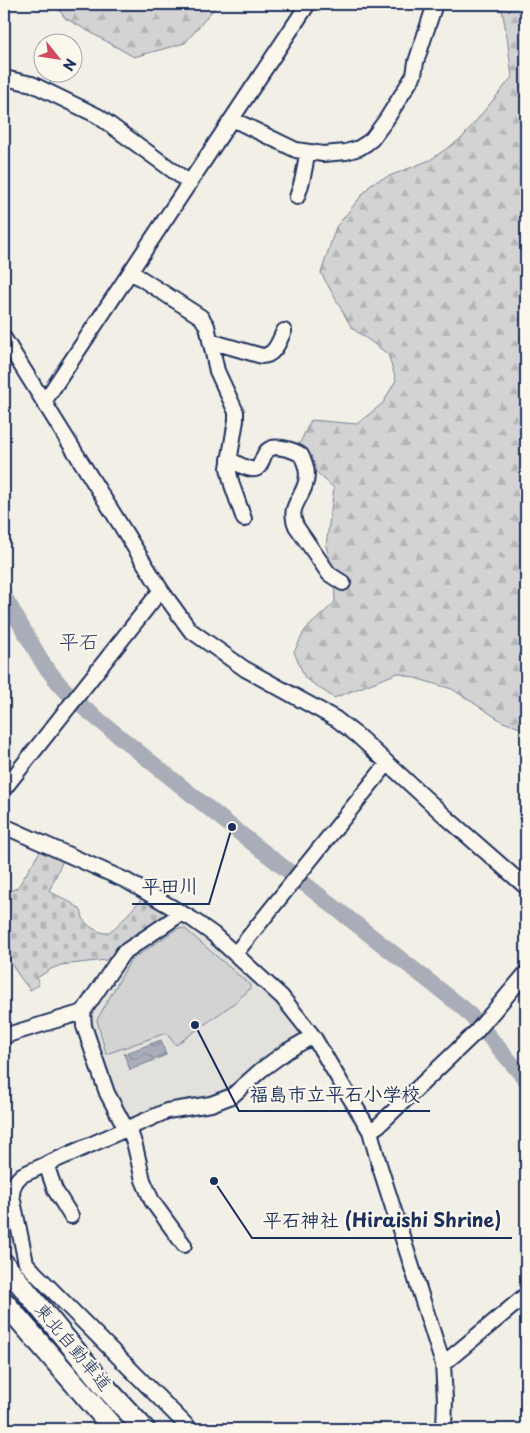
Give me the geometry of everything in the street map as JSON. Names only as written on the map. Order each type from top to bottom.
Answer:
[{"type":"highway","name":"東北自動車道","points":[[4,1264],[106,1388],[144,1429]]},
{"type":"highway","name":"東北自動車道","points":[[4,1302],[114,1429]]},
{"type":"street","points":[[44,402],[308,4]]},
{"type":"street","points":[[232,119],[296,150],[323,154],[346,152],[360,148],[372,139],[414,75],[416,62],[436,4]]},
{"type":"street","points":[[4,78],[32,84],[98,116],[190,183]]},
{"type":"street","points":[[296,198],[302,186],[306,152]]},
{"type":"street","points":[[131,272],[201,317],[207,326],[217,371],[236,412],[228,468],[244,519]]},
{"type":"street","points":[[210,341],[267,356],[272,353],[284,331]]},
{"type":"street","points":[[4,338],[161,590],[190,630],[245,669],[336,719],[358,736],[446,818],[526,887]]},
{"type":"street","points":[[229,459],[255,469],[258,468],[266,451],[269,449],[290,449],[301,455],[307,470],[306,485],[294,508],[292,518],[329,574],[343,583]]},
{"type":"street","points":[[4,789],[161,590]]},
{"type":"street","points":[[235,954],[387,764]]},
{"type":"street","points":[[4,826],[128,881],[213,934],[282,997],[313,1036],[370,1131],[376,1156],[443,1364],[444,1429]]},
{"type":"street","points":[[182,913],[123,953],[83,1012],[84,1026],[107,1093],[128,1128],[135,1146],[143,1180],[152,1201],[184,1245]]},
{"type":"street","points":[[370,1131],[379,1125],[477,1031],[526,973]]},
{"type":"street","points":[[4,1036],[83,1012]]},
{"type":"street","points":[[190,1429],[26,1262],[12,1196],[14,1182],[22,1175],[167,1110],[211,1104],[232,1096],[287,1051],[313,1036]]},
{"type":"street","points":[[46,1164],[55,1190],[70,1216]]},
{"type":"street","points":[[443,1364],[526,1295]]},
{"type":"shaded area","points":[[183,920],[225,955],[296,1021],[302,1029],[299,1037],[230,1092],[131,1122],[127,1120],[88,1019],[89,1012],[123,960]]},
{"type":"green space","points":[[55,4],[218,4],[185,43],[134,57],[65,18]]},
{"type":"green space","points":[[501,4],[526,4],[526,730],[503,722],[452,689],[398,673],[334,698],[305,678],[294,652],[305,630],[335,602],[334,574],[326,546],[334,488],[295,453],[311,420],[357,424],[383,403],[396,380],[388,354],[352,328],[321,273],[336,227],[372,183],[430,160],[462,138],[512,77]]},
{"type":"green space","points":[[42,848],[64,858],[49,891],[79,908],[83,919],[89,926],[103,933],[110,931],[125,918],[142,898],[169,914],[106,960],[61,965],[37,978],[39,985],[30,990],[13,967],[5,948],[4,937],[7,909],[4,907],[4,895],[18,887]]},
{"type":"green space","points":[[178,928],[185,929],[250,985],[250,989],[233,1004],[176,1045],[166,1033],[106,1054],[97,1020],[130,961]]},
{"type":"water","points":[[161,1040],[166,1055],[130,1070],[124,1054]]},
{"type":"waterway","points":[[4,596],[44,665],[79,704],[232,827],[462,1007],[526,1080]]},
{"type":"place","name":"平田川","points":[[232,827]]},
{"type":"place","name":"福島市立平石小学校","points":[[195,1025]]},
{"type":"place","name":"平石神社 (Hiraishi Shrine)","points":[[214,1181]]},
{"type":"district","name":"平石","points":[[79,642]]}]
